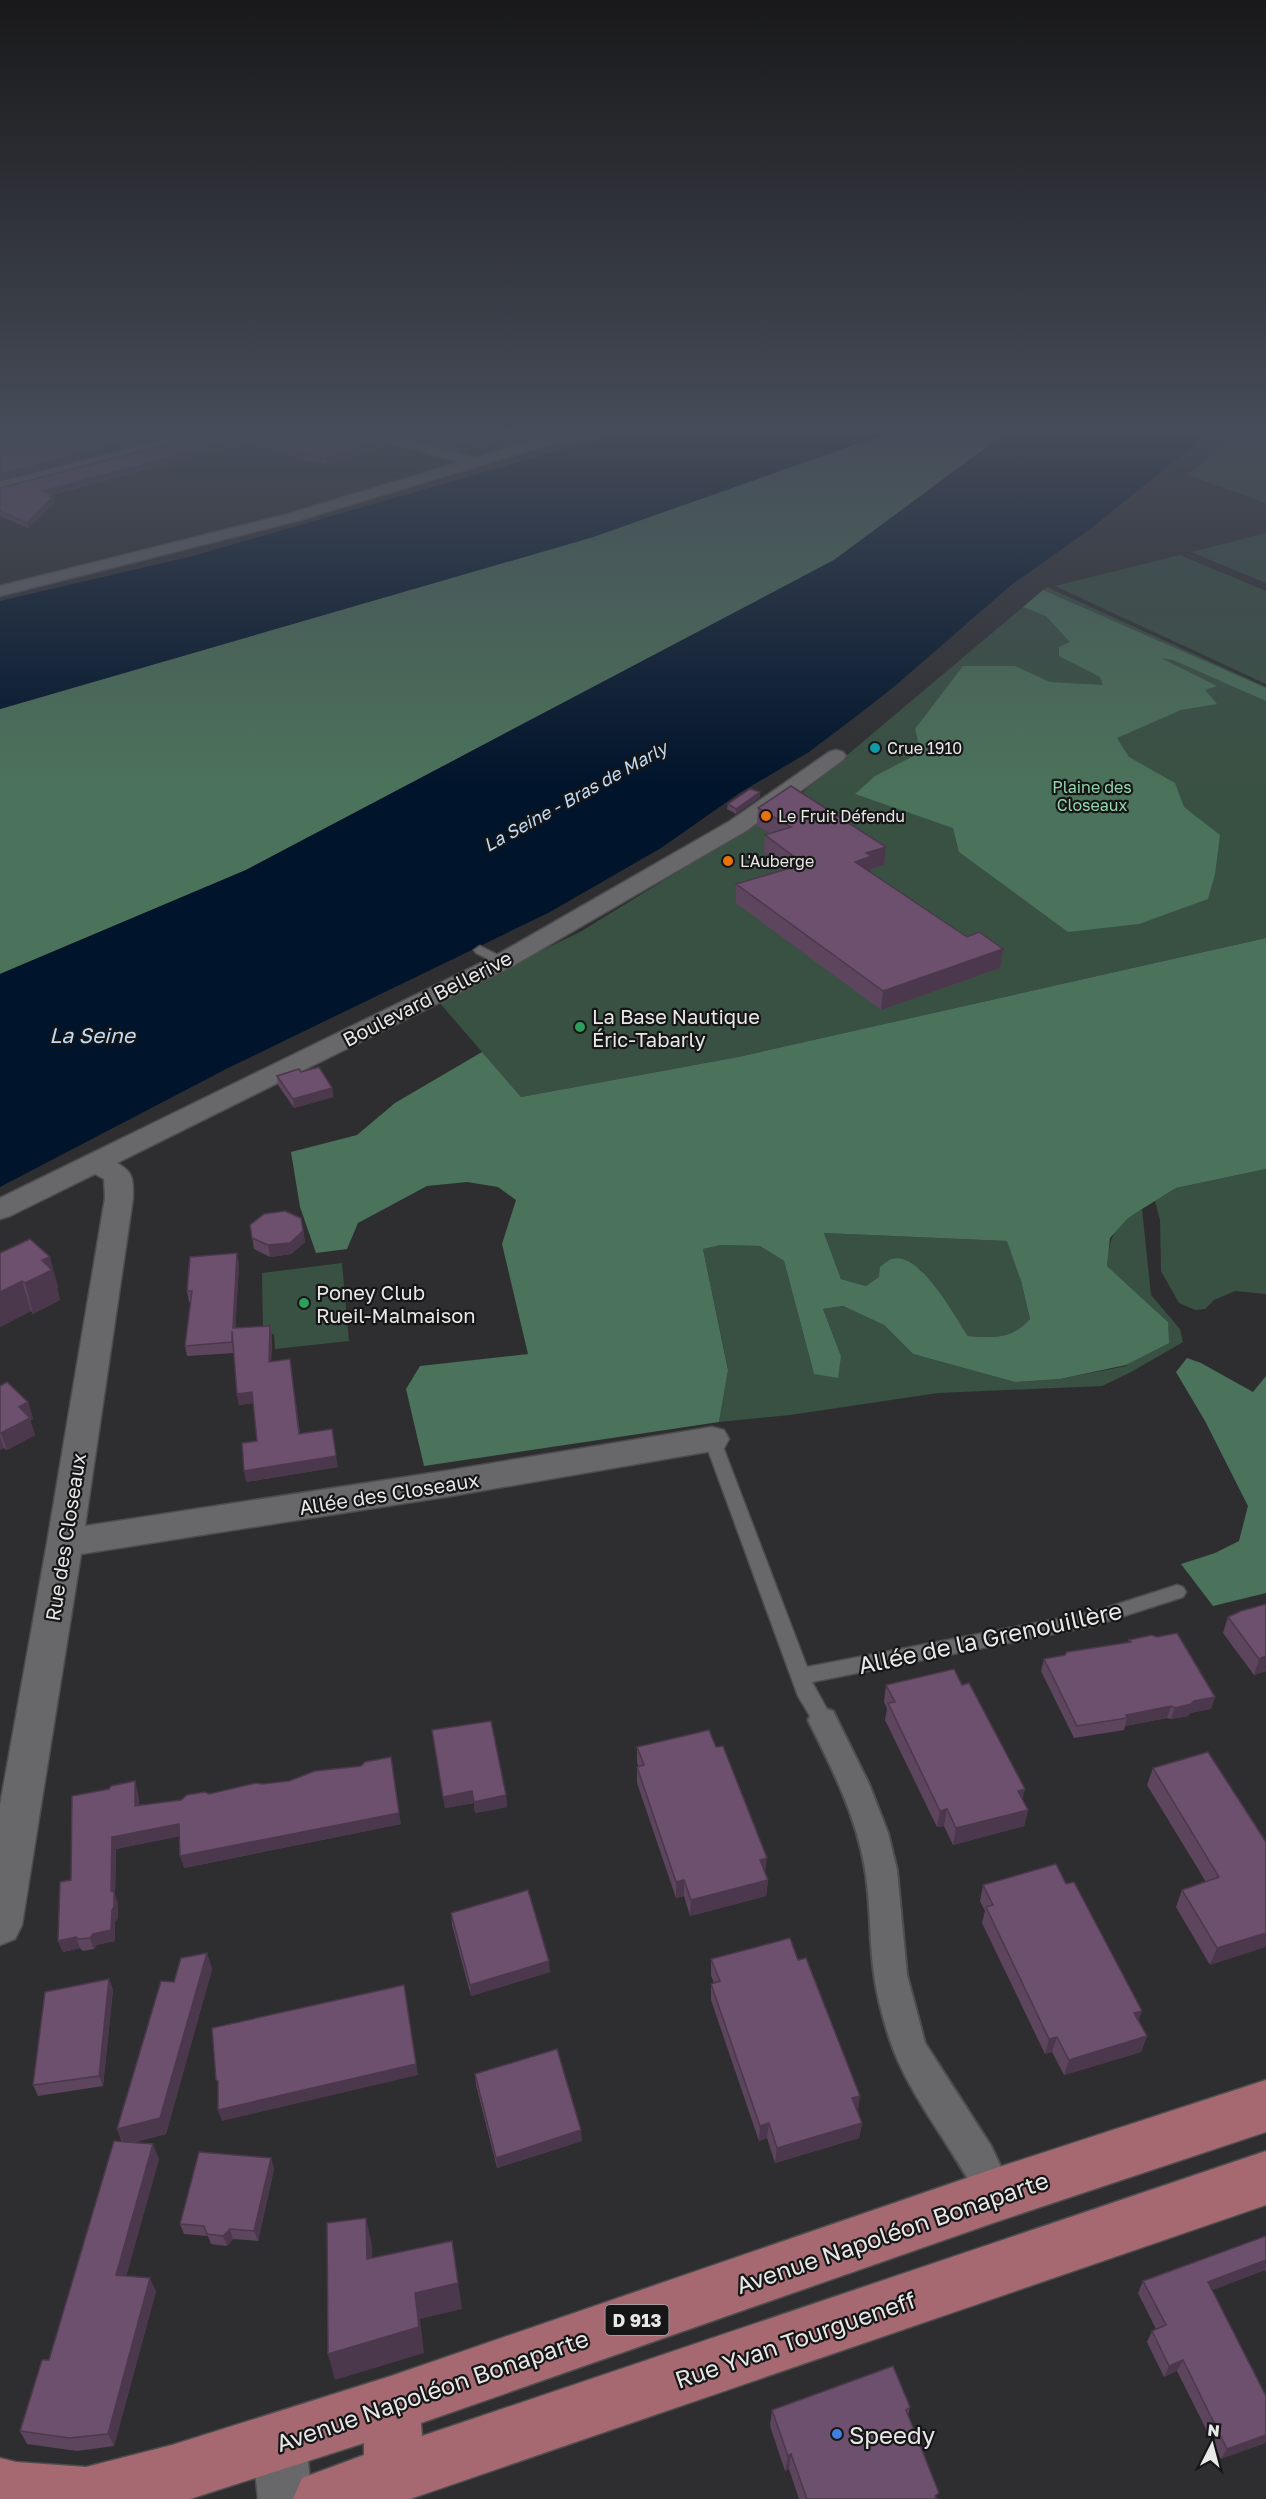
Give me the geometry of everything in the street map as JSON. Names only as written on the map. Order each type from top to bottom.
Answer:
[{"type":"main road","name":"Avenue Napoléon Bonaparte","points":[[0,2488],[16,2492],[86,2497],[172,2475],[391,2406],[996,2195],[1266,2106]]},
{"type":"main road","name":"Rue Yvan Tourgueneff","points":[[323,2499],[394,2486],[1266,2178]]},
{"type":"main road","points":[[391,2406],[394,2486]]},
{"type":"street","points":[[0,591],[156,552]]},
{"type":"street","name":"Boulevard Bellerive","points":[[0,1210],[502,962],[738,826],[836,756]]},
{"type":"street","name":"Rue des Closeaux","points":[[2,1906],[65,1543],[119,1198],[118,1175],[94,1163]]},
{"type":"street","name":"Allée des Closeaux","points":[[65,1543],[453,1492],[712,1438]]},
{"type":"street","points":[[823,1720],[852,1776],[878,1851],[889,1963],[898,2012],[912,2053],[985,2168],[996,2195]]},
{"type":"street","points":[[279,2442],[285,2499]]},
{"type":"lane","points":[[480,950],[502,962]]},
{"type":"lane","points":[[712,1438],[808,1696],[823,1720]]},
{"type":"lane","name":"Allée de la Grenouillère","points":[[801,1676],[1093,1619],[1177,1592]]},
{"type":"green space","points":[[543,552],[845,552],[834,560],[246,870],[0,974],[0,709]]},
{"type":"green space","points":[[1191,552],[1266,552],[1266,583]]},
{"type":"green space","points":[[1180,555],[1266,591],[1266,684],[1055,586]]},
{"type":"green space","name":"Plaine des Closeaux","points":[[1047,587],[1266,687],[1266,938],[738,1057],[521,1097],[438,1001],[580,932],[790,803]]},
{"type":"green space","name":"Plaine des Closeaux","points":[[1043,590],[1266,688],[1266,701],[1173,660],[1161,658],[1217,686],[1205,690],[1217,704],[1181,710],[1117,738],[1129,757],[1175,783],[1184,807],[1220,835],[1215,874],[1208,899],[1139,924],[1068,932],[959,852],[953,828],[855,794],[875,776],[921,752],[915,729],[963,666],[1015,666],[1050,682],[1103,685],[1100,677],[1059,656],[1059,647],[1070,642],[1046,616],[1023,607]]},
{"type":"green space","points":[[1266,938],[1266,1169],[1176,1188],[1127,1219],[1110,1238],[1107,1266],[1168,1322],[1169,1343],[1126,1365],[1060,1379],[1015,1382],[913,1354],[884,1325],[843,1306],[823,1309],[841,1356],[838,1378],[814,1374],[784,1261],[760,1246],[721,1245],[703,1249],[728,1370],[719,1422],[424,1466],[406,1389],[420,1366],[528,1354],[502,1244],[516,1200],[498,1187],[467,1182],[427,1186],[358,1223],[347,1249],[316,1253],[300,1207],[291,1152],[357,1135],[395,1103],[482,1052],[521,1097],[738,1057]],"holes":[[[824,1233],[1007,1241],[1021,1281],[1030,1319],[1009,1334],[977,1337],[968,1336],[925,1275],[903,1259],[887,1261],[880,1267],[879,1277],[866,1286],[841,1279]]]},
{"type":"green space","points":[[1266,1169],[1266,1294],[1235,1291],[1214,1300],[1205,1309],[1195,1310],[1179,1303],[1161,1271],[1160,1220],[1155,1201],[1176,1188]]},
{"type":"green space","points":[[1142,1209],[1151,1295],[1180,1329],[1183,1342],[1131,1372],[1102,1386],[938,1393],[790,1415],[719,1422],[728,1369],[703,1249],[721,1245],[760,1246],[784,1261],[814,1374],[841,1356],[823,1309],[843,1306],[884,1325],[913,1354],[1015,1382],[1060,1379],[1126,1366],[1168,1322],[1107,1266],[1115,1232],[1119,1226]]},
{"type":"green space","points":[[824,1233],[1008,1241],[1030,1319],[1023,1326],[1002,1336],[968,1336],[920,1269],[880,1277],[866,1286],[841,1279]]},
{"type":"green space","name":"Poney Club Rueil-Malmaison","points":[[342,1263],[349,1341],[275,1349],[274,1334],[263,1334],[262,1273]]},
{"type":"green space","points":[[1187,1358],[1201,1363],[1253,1392],[1266,1376],[1266,1593],[1213,1606],[1181,1564],[1215,1553],[1239,1541],[1248,1506],[1205,1421],[1176,1372]]},
{"type":"water","points":[[208,552],[543,552],[0,709],[0,601]]},
{"type":"water","name":"La Seine","points":[[845,552],[1059,552],[1010,586],[895,686],[809,752],[741,792],[661,848],[550,912],[228,1068],[0,1187],[0,974],[246,870],[834,560]]},
{"type":"building","points":[[791,786],[886,847],[866,853],[872,856],[855,862],[967,937],[979,932],[1003,949],[883,991],[736,884],[804,864],[765,835],[791,827],[758,808]]},
{"type":"building","points":[[750,789],[760,792],[736,809],[728,804]]},
{"type":"building","points":[[319,1067],[332,1088],[293,1099],[277,1076],[299,1069],[301,1072]]},
{"type":"building","points":[[285,1211],[301,1218],[303,1231],[290,1243],[268,1245],[252,1238],[250,1225],[264,1214]]},
{"type":"building","points":[[30,1239],[50,1257],[42,1260],[52,1270],[0,1292],[0,1253]]},
{"type":"building","points":[[237,1253],[233,1328],[270,1326],[269,1362],[290,1359],[299,1434],[332,1429],[336,1456],[244,1471],[242,1443],[257,1441],[252,1392],[237,1394],[232,1331],[232,1342],[185,1346],[192,1291],[187,1291],[190,1257]]},
{"type":"building","points":[[7,1382],[28,1402],[19,1407],[30,1418],[1,1433],[0,1386]]},
{"type":"building","points":[[1266,1604],[1266,1656],[1259,1659],[1228,1617]]},
{"type":"building","points":[[1177,1633],[1215,1697],[1175,1708],[1171,1706],[1126,1715],[1127,1718],[1077,1726],[1044,1659],[1065,1655],[1067,1652],[1131,1642],[1129,1640],[1152,1635],[1157,1637]]},
{"type":"building","points":[[954,1669],[962,1685],[969,1683],[1025,1789],[1018,1791],[1028,1810],[956,1828],[947,1809],[940,1811],[888,1703],[895,1702],[886,1685]]},
{"type":"building","points":[[491,1721],[506,1795],[474,1802],[472,1791],[443,1797],[432,1730]]},
{"type":"building","points":[[709,1730],[716,1747],[723,1746],[767,1858],[760,1860],[768,1880],[691,1900],[684,1880],[676,1882],[637,1767],[644,1765],[637,1747]]},
{"type":"building","points":[[1208,1752],[1266,1842],[1266,1933],[1217,1948],[1182,1890],[1219,1877],[1153,1768]]},
{"type":"building","points":[[391,1757],[399,1813],[180,1856],[179,1824],[112,1837],[111,1891],[114,1892],[114,1907],[111,1930],[93,1934],[90,1938],[76,1937],[58,1941],[60,1882],[71,1880],[72,1796],[135,1781],[135,1806],[181,1800],[187,1795],[205,1792],[209,1794],[256,1783],[289,1781],[315,1771],[361,1766],[365,1762]]},
{"type":"building","points":[[1056,1864],[1066,1884],[1074,1882],[1142,2011],[1134,2013],[1147,2036],[1069,2060],[1057,2037],[1049,2039],[986,1907],[993,1905],[983,1885]]},
{"type":"building","points":[[528,1890],[549,1961],[470,1985],[451,1913]]},
{"type":"building","points":[[790,1938],[798,1960],[806,1958],[860,2096],[852,2098],[862,2123],[777,2148],[769,2123],[760,2126],[711,1984],[720,1981],[711,1959]]},
{"type":"building","points":[[207,1953],[160,2118],[117,2129],[161,1981],[174,1982],[181,1958]]},
{"type":"building","points":[[109,1979],[99,2076],[33,2085],[45,1992]]},
{"type":"building","points":[[404,1985],[416,2064],[218,2110],[218,2081],[216,2080],[212,2028]]},
{"type":"building","points":[[557,2049],[581,2130],[496,2158],[475,2074]]},
{"type":"building","points":[[114,2141],[153,2144],[116,2275],[150,2278],[108,2434],[69,2438],[20,2431],[42,2360],[49,2360]]},
{"type":"building","points":[[199,2152],[271,2158],[254,2231],[230,2229],[223,2236],[207,2234],[204,2226],[180,2224]]},
{"type":"building","points":[[366,2218],[367,2259],[452,2241],[458,2283],[415,2293],[419,2327],[328,2354],[327,2223]]},
{"type":"building","points":[[1266,2236],[1266,2260],[1208,2282],[1266,2396],[1266,2435],[1227,2449],[1183,2360],[1169,2366],[1152,2331],[1166,2325],[1143,2281]]},
{"type":"building","points":[[893,2366],[910,2407],[906,2410],[939,2493],[935,2496],[937,2499],[807,2499],[791,2454],[788,2456],[772,2410]]},
{"type":"place","name":"Crue 1910","points":[[875,748]]},
{"type":"place","name":"Le Fruit Défendu","points":[[766,816]]},
{"type":"place","name":"L'Auberge","points":[[728,861]]},
{"type":"place","name":"La Base Nautique Éric-Tabarly","points":[[580,1027]]},
{"type":"place","name":"Poney Club Rueil-Malmaison","points":[[304,1303]]},
{"type":"place","name":"Speedy","points":[[837,2434]]},
{"type":"water label","name":"La Seine - Bras de Marly","points":[[575,796]]}]
